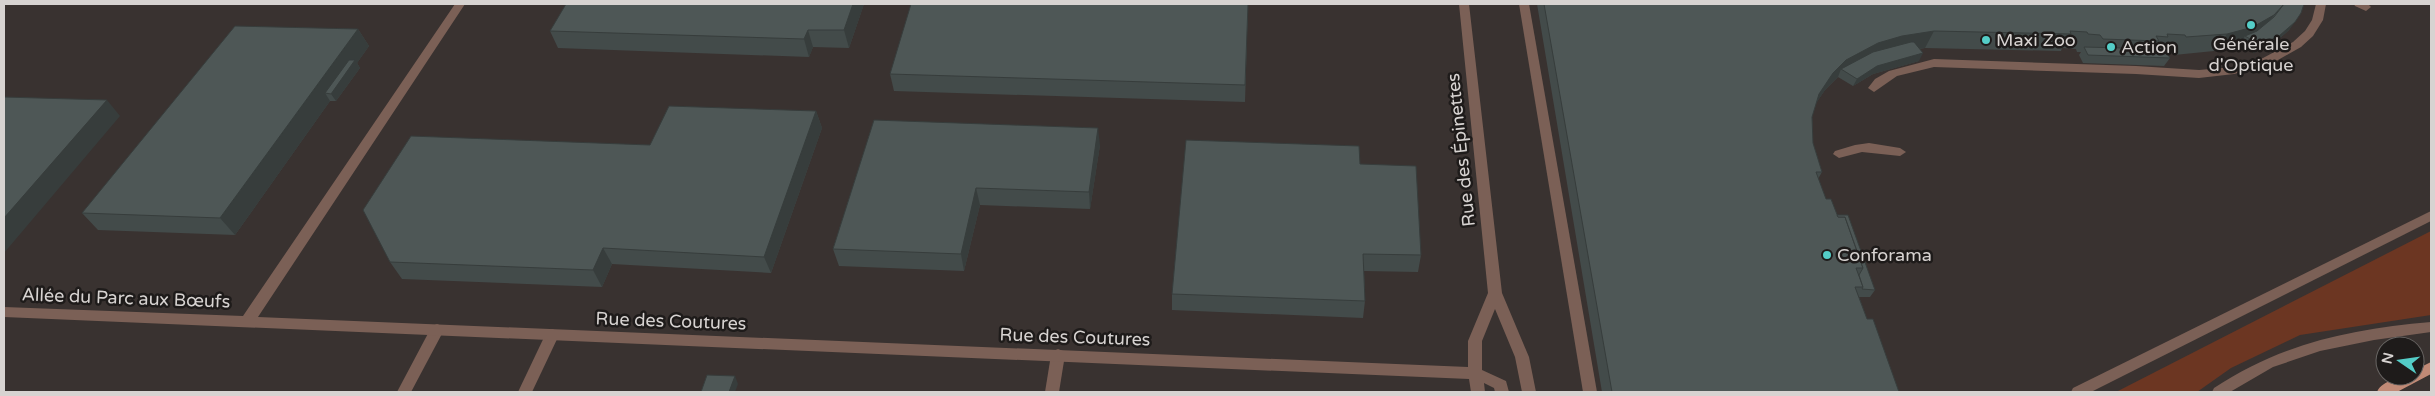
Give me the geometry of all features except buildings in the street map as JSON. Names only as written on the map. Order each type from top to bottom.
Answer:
[{"type":"main road","points":[[2384,392],[2431,368]]},
{"type":"street","points":[[247,322],[460,4]]},
{"type":"street","name":"Rue des Épinettes","points":[[1464,4],[1495,293],[1522,357],[1528,392]]},
{"type":"street","points":[[1524,4],[1590,392]]},
{"type":"street","points":[[1874,88],[1879,80],[1892,74],[1934,63],[2218,74],[2274,58],[2296,46],[2310,33],[2320,13],[2321,4]]},
{"type":"street","points":[[1839,154],[1853,147],[1868,147],[1900,152]]},
{"type":"street","points":[[2078,392],[2431,216]]},
{"type":"street","name":"Rue des Épinettes","points":[[1478,392],[1475,373],[1475,340],[1495,293]]},
{"type":"street","name":"Allée du Parc aux Bœufs","points":[[4,312],[247,322]]},
{"type":"street","name":"Rue des Coutures","points":[[247,322],[1058,354],[1475,373]]},
{"type":"street","points":[[2219,392],[2236,379],[2286,354],[2319,345],[2431,328]]},
{"type":"street","points":[[404,392],[437,330]]},
{"type":"street","points":[[525,392],[552,335]]},
{"type":"street","points":[[1052,392],[1058,354]]},
{"type":"street","points":[[1475,373],[1500,385],[1502,392]]},
{"type":"shaded area","points":[[2431,231],[2431,315],[2300,335],[2231,368],[2197,392],[2116,392]]},
{"type":"place","name":"Générale d'Optique","points":[[2251,25]]},
{"type":"place","name":"Maxi Zoo","points":[[1986,40]]},
{"type":"place","name":"Action","points":[[2111,47]]},
{"type":"place","name":"Conforama","points":[[1827,255]]}]
